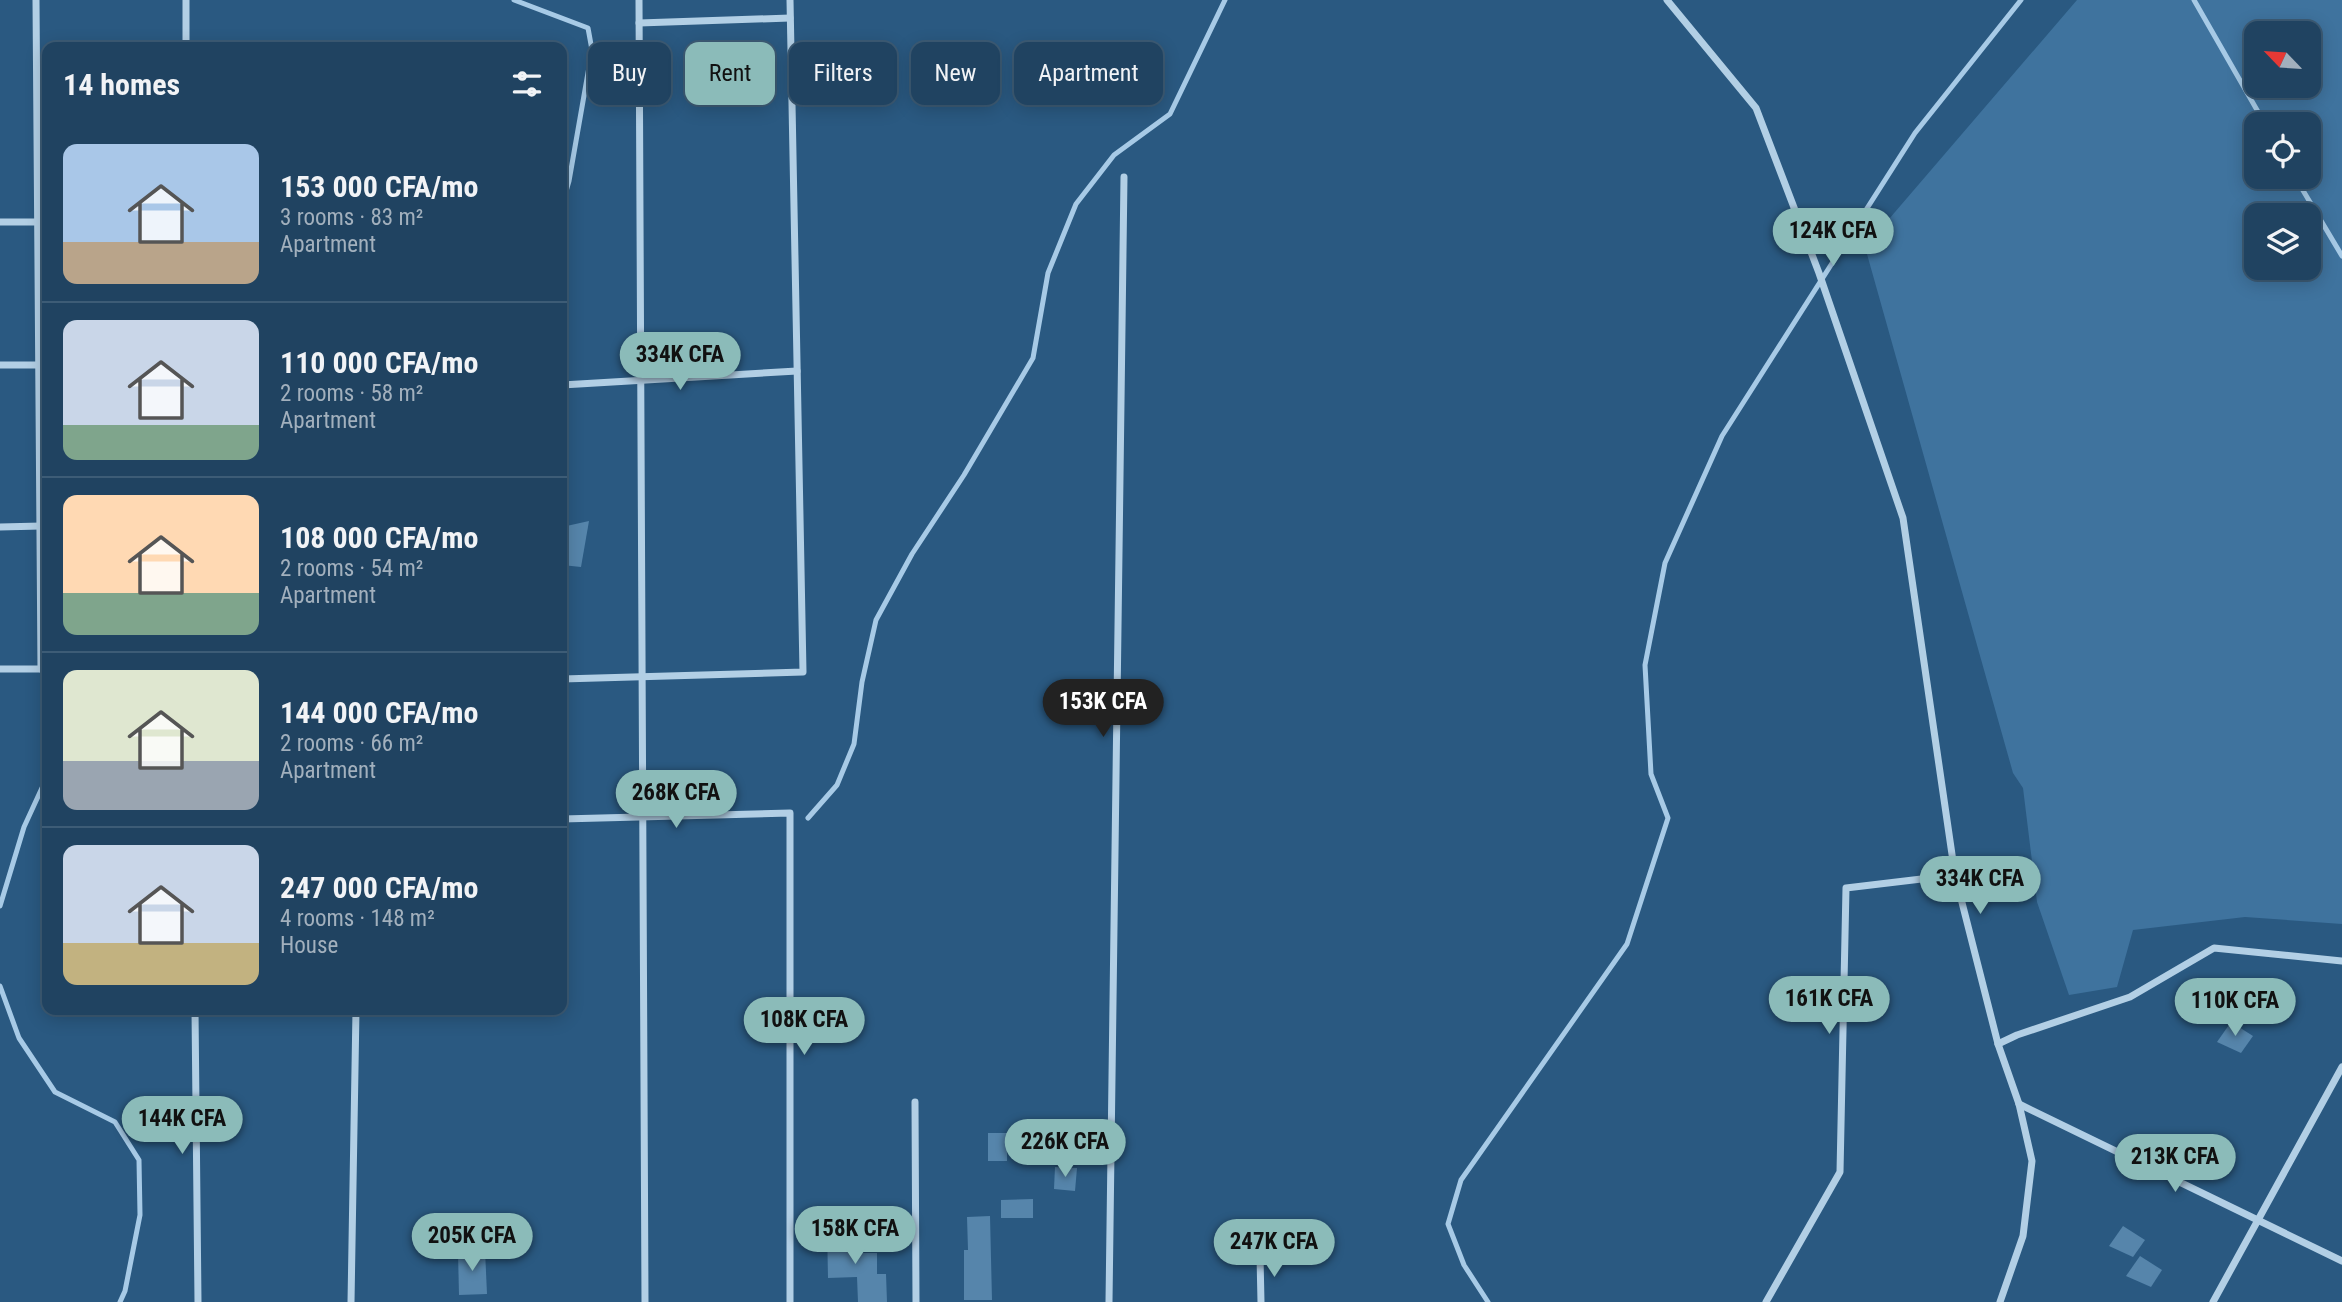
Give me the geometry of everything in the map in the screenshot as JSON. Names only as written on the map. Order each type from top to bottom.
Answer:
[{"type":"street","points":[[36,0],[42,329]]},
{"type":"street","points":[[186,0],[186,42]]},
{"type":"street","points":[[639,0],[645,1302]]},
{"type":"street","points":[[567,679],[803,672],[790,0]]},
{"type":"street","points":[[1667,0],[1756,108],[1819,273],[1903,518],[1955,875],[1998,1044],[2019,1104],[2032,1161],[2023,1236],[2000,1302]]},
{"type":"street","points":[[639,23],[790,18]]},
{"type":"street","points":[[1109,1302],[1124,177]]},
{"type":"street","points":[[0,222],[39,222]]},
{"type":"street","points":[[0,365],[42,365]]},
{"type":"street","points":[[567,385],[797,371]]},
{"type":"street","points":[[42,446],[42,574]]},
{"type":"street","points":[[0,527],[41,526]]},
{"type":"street","points":[[0,669],[42,669]]},
{"type":"street","points":[[567,819],[790,813],[790,1302]]},
{"type":"street","points":[[1766,1302],[1840,1172],[1846,888],[1955,875]]},
{"type":"street","points":[[1998,1044],[2017,1035],[2130,997],[2214,948],[2342,961]]},
{"type":"street","points":[[195,1015],[198,1302]]},
{"type":"street","points":[[351,1302],[356,1015]]},
{"type":"street","points":[[2213,1302],[2342,1067]]},
{"type":"street","points":[[915,1102],[916,1302]]},
{"type":"street","points":[[2019,1104],[2342,1261]]},
{"type":"street","points":[[1260,1256],[1261,1302]]},
{"type":"shaded area","points":[[2077,0],[2342,0],[2342,924],[2245,917],[2133,930],[2117,987],[2069,995],[2037,902],[2023,788],[2013,773],[1865,247]]},
{"type":"building","points":[[589,521],[581,567],[567,566],[567,526]]},
{"type":"building","points":[[2231,1022],[2253,1036],[2241,1053],[2217,1042]]},
{"type":"building","points":[[988,1133],[1007,1133],[1007,1161],[988,1161]]},
{"type":"building","points":[[1055,1167],[1077,1168],[1075,1191],[1054,1189]]},
{"type":"building","points":[[1033,1199],[1033,1218],[1001,1218],[1001,1200]]},
{"type":"building","points":[[990,1216],[992,1300],[964,1300],[964,1250],[968,1250],[967,1217]]},
{"type":"building","points":[[827,1226],[851,1226],[852,1253],[877,1253],[877,1274],[886,1274],[887,1302],[858,1302],[857,1277],[828,1278]]},
{"type":"building","points":[[2123,1226],[2145,1240],[2133,1257],[2109,1246]]},
{"type":"building","points":[[485,1250],[487,1294],[459,1295],[458,1252]]},
{"type":"building","points":[[2140,1256],[2162,1270],[2151,1287],[2126,1276]]},
{"type":"waterway","points":[[514,0],[588,28],[592,50],[567,188]]},
{"type":"waterway","points":[[808,818],[837,785],[854,744],[862,682],[876,620],[912,554],[964,475],[1033,358],[1048,273],[1076,204],[1114,155],[1170,114],[1225,0]]},
{"type":"waterway","points":[[1488,1302],[1464,1265],[1448,1224],[1461,1180],[1627,944],[1668,818],[1651,774],[1645,665],[1665,563],[1722,436],[1915,133],[2021,0]]},
{"type":"waterway","points":[[2194,0],[2258,112]]},
{"type":"waterway","points":[[2302,189],[2342,256]]},
{"type":"waterway","points":[[0,906],[24,827],[42,788]]},
{"type":"waterway","points":[[0,986],[19,1038],[55,1092],[115,1122],[139,1160],[140,1215],[125,1291],[120,1302]]}]
